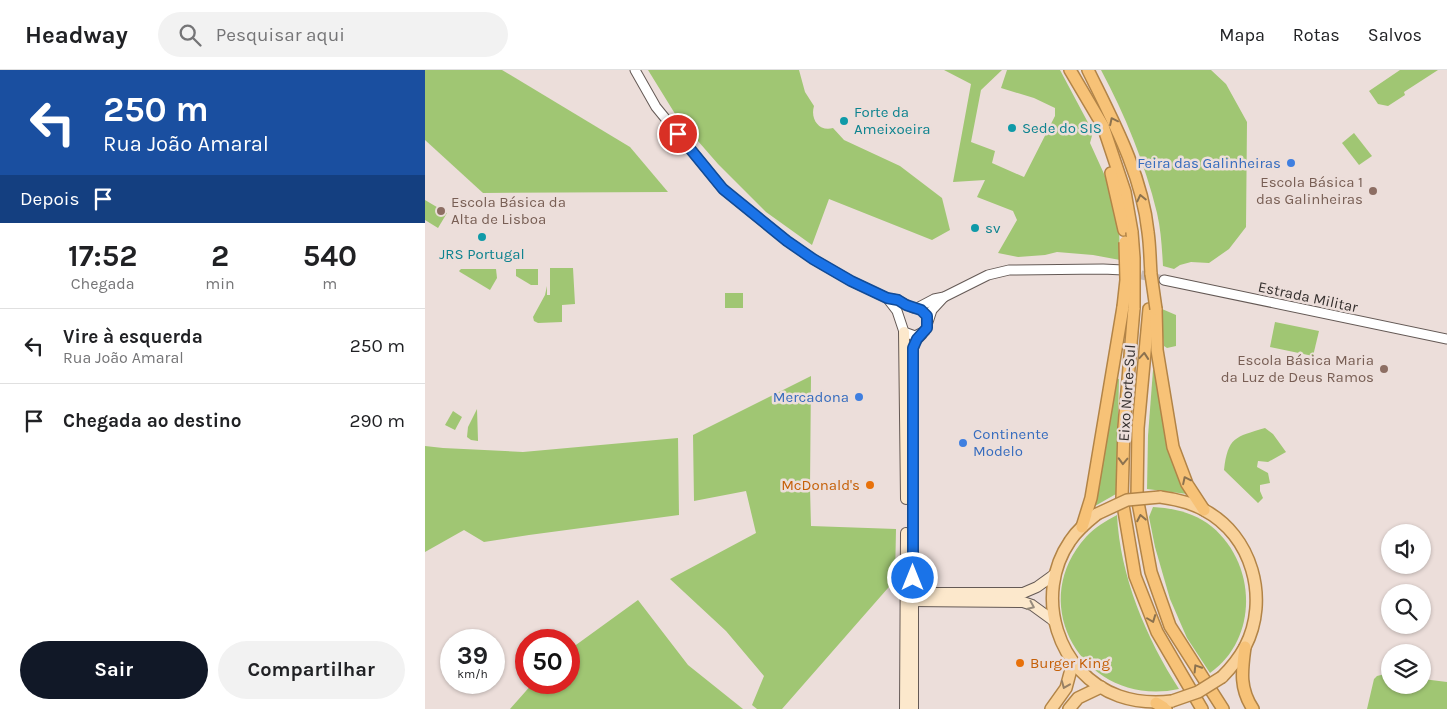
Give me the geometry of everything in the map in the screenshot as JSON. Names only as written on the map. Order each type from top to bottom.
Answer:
[{"type":"highway","points":[[1069,70],[1074,88],[1087,112],[1109,165],[1128,232],[1128,308],[1091,498],[1082,527]]},
{"type":"highway","name":"Eixo Norte-Sul","points":[[1088,70],[1132,166],[1148,230],[1152,309],[1138,428],[1137,497],[1151,572],[1170,626],[1223,709]]},
{"type":"highway","name":"Eixo Norte-Sul","points":[[1128,308],[1122,498],[1135,576],[1157,632],[1202,709]]},
{"type":"highway","points":[[1152,309],[1173,447],[1187,484],[1204,510]]},
{"type":"highway","points":[[1245,646],[1242,671],[1245,697],[1253,709]]},
{"type":"main road","points":[[904,332],[907,523],[913,709]]},
{"type":"main road","points":[[905,709],[909,597],[913,348],[915,341],[922,334]]},
{"type":"main road","points":[[1160,497],[1183,501],[1204,510],[1220,521],[1234,535],[1245,552],[1252,570],[1256,589],[1256,609],[1253,628],[1245,646],[1235,663],[1222,677],[1198,692],[1169,705],[1137,701],[1118,696],[1101,688],[1085,676],[1073,662],[1061,643],[1054,621],[1052,589],[1061,556],[1070,541],[1082,527],[1097,514],[1127,500],[1160,497]]},
{"type":"main road","points":[[909,597],[1023,593],[1037,588],[1055,574]]},
{"type":"main road","points":[[909,597],[1023,602],[1037,608],[1054,621]]},
{"type":"main road","points":[[1051,709],[1066,688],[1073,662]]},
{"type":"main road","points":[[1069,709],[1078,698],[1101,688]]},
{"type":"street","points":[[635,70],[656,107],[723,189],[787,241],[813,259],[851,281],[887,298],[898,300],[924,312],[928,324]]},
{"type":"street","points":[[900,321],[906,311],[934,299],[944,297],[988,275],[1009,270],[1123,270]]},
{"type":"street","name":"Estrada Militar","points":[[1163,280],[1447,339]]},
{"type":"street","points":[[887,298],[897,311],[904,332],[915,336],[922,334],[928,324],[932,310],[944,297]]},
{"type":"green space","points":[[425,70],[502,70],[630,147],[668,192],[483,193],[425,140]]},
{"type":"green space","points":[[648,70],[799,70],[805,92],[814,106],[813,115],[817,123],[824,128],[833,128],[844,140],[900,166],[942,198],[950,230],[932,240],[829,199],[812,245],[766,212],[718,164],[677,117]]},
{"type":"green space","points":[[944,70],[1002,70],[981,90],[971,142],[995,151],[992,163],[1024,177],[1055,116],[1055,108],[1034,98],[1001,88],[1007,70],[1060,70],[1093,132],[1090,143],[1105,176],[1119,226],[1120,260],[1093,255],[1057,252],[1018,257],[998,253],[1017,220],[1013,211],[977,197],[985,180],[953,182],[971,84]]},
{"type":"green space","points":[[1101,70],[1211,70],[1226,84],[1247,122],[1246,227],[1229,249],[1209,263],[1191,262],[1174,269],[1163,266],[1158,219],[1147,176],[1126,122]]},
{"type":"green space","points":[[1400,70],[1438,70],[1404,92],[1405,95],[1388,106],[1378,104],[1369,91]]},
{"type":"green space","points":[[1354,133],[1372,156],[1359,165],[1342,143]]},
{"type":"green space","points":[[425,200],[447,213],[438,228],[425,220]]},
{"type":"green space","points":[[550,268],[573,268],[575,304],[562,305],[562,322],[538,323],[534,321],[533,317],[545,295],[547,286],[547,295],[550,295]]},
{"type":"green space","points":[[461,269],[496,269],[497,278],[490,290],[460,272]]},
{"type":"green space","points":[[516,269],[538,269],[538,285],[531,285],[516,276]]},
{"type":"green space","points":[[725,293],[743,293],[743,308],[725,308]]},
{"type":"green space","points":[[1162,309],[1176,315],[1176,346],[1167,348],[1164,346],[1161,320]]},
{"type":"green space","points":[[1275,322],[1319,331],[1313,356],[1270,347]]},
{"type":"green space","points":[[1153,370],[1156,370],[1189,493],[1187,494],[1147,489],[1148,436]]},
{"type":"green space","points":[[811,376],[811,526],[896,529],[895,580],[782,709],[757,709],[752,705],[764,676],[726,631],[670,579],[756,533],[746,491],[694,501],[693,435]]},
{"type":"green space","points":[[1116,378],[1119,379],[1116,494],[1095,506]]},
{"type":"green space","points":[[477,409],[478,441],[467,437],[468,427]]},
{"type":"green space","points":[[453,411],[462,417],[455,430],[445,425]]},
{"type":"green space","points":[[1265,428],[1273,434],[1286,452],[1268,462],[1258,461],[1257,467],[1268,473],[1270,483],[1260,485],[1263,498],[1258,503],[1224,470],[1228,451],[1235,440]]},
{"type":"green space","points":[[678,438],[679,515],[484,542],[464,530],[425,552],[425,446],[523,452]]},
{"type":"green space","points":[[1153,507],[1181,511],[1207,523],[1223,538],[1235,556],[1243,576],[1246,598],[1244,619],[1238,639],[1227,658],[1210,673],[1187,638],[1170,599],[1155,547],[1149,517]]},
{"type":"green space","points":[[1117,515],[1123,561],[1137,606],[1156,649],[1179,689],[1146,691],[1117,683],[1093,668],[1074,646],[1063,621],[1061,593],[1068,564],[1089,533]]},
{"type":"green space","points":[[638,600],[688,665],[743,709],[510,709],[523,694],[580,694],[580,642]]},
{"type":"green space","points":[[1381,675],[1381,694],[1431,694],[1431,680],[1447,682],[1447,709],[1367,709],[1374,679]]},
{"type":"tunnel","points":[[1128,272],[1164,280]]},
{"type":"place","name":"Forte da Ameixoeira","points":[[844,121]]},
{"type":"place","name":"Sede do SIS","points":[[1012,128]]},
{"type":"place","name":"Feira das Galinheiras","points":[[1291,163]]},
{"type":"place","name":"Escola Básica 1 das Galinheiras","points":[[1373,191]]},
{"type":"place","name":"Escola Básica da Alta de Lisboa","points":[[441,211]]},
{"type":"place","name":"sv","points":[[975,228]]},
{"type":"place","name":"JRS Portugal","points":[[482,237]]},
{"type":"place","name":"Escola Básica Maria da Luz de Deus Ramos","points":[[1384,369]]},
{"type":"place","name":"Mercadona","points":[[859,397]]},
{"type":"place","name":"Continente Modelo","points":[[963,443]]},
{"type":"place","name":"McDonald's","points":[[870,485]]},
{"type":"place","name":"Burger King","points":[[1020,663]]},
{"type":"route","points":[[678,134],[723,189],[787,241],[851,281],[887,298],[898,300],[913,308],[917,308],[927,316],[927,328],[915,341],[913,348],[913,578]]}]
